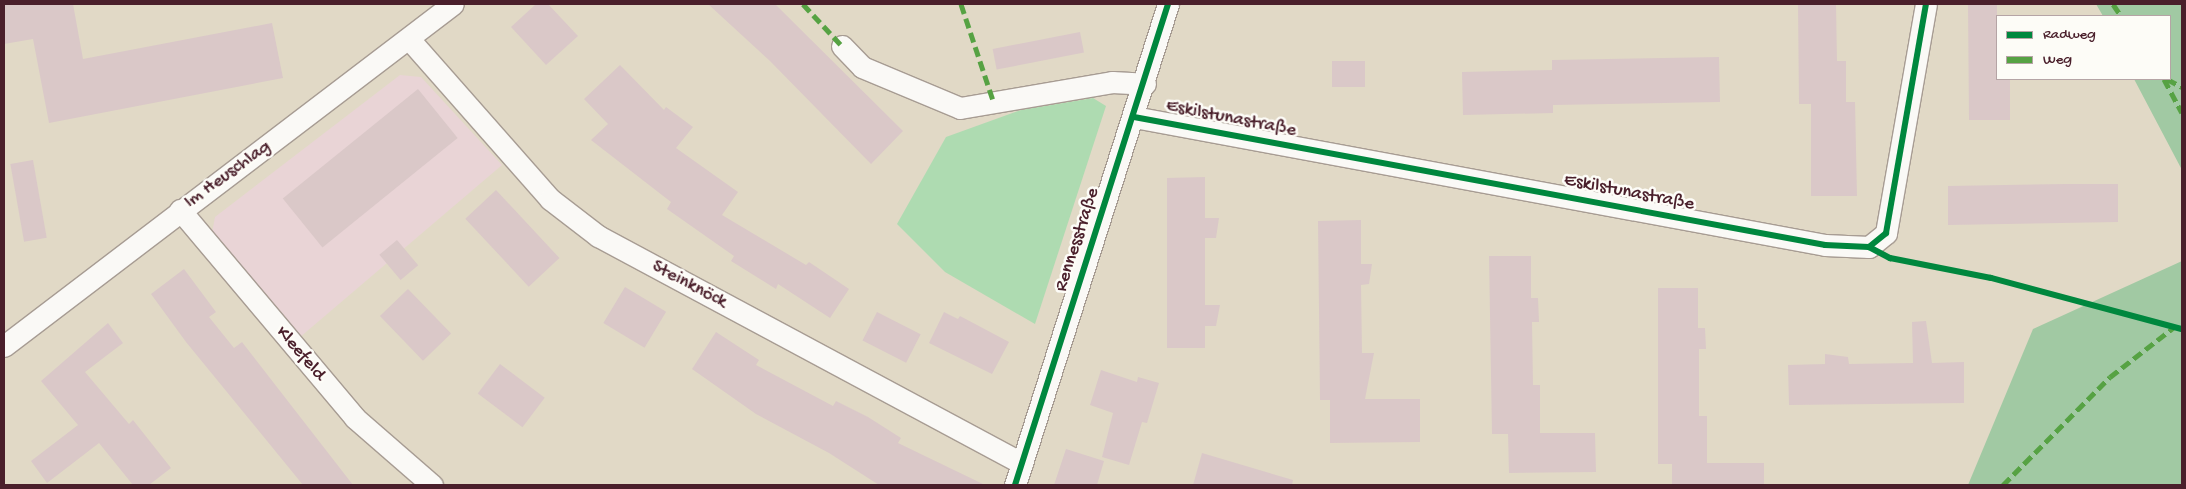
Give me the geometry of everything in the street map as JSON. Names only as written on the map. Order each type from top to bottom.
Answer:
[{"type":"street","name":"Im Heuschlag","points":[[4,346],[180,210],[453,4]]},
{"type":"street","name":"Rennesstraße","points":[[1015,485],[1145,84],[1168,4]]},
{"type":"street","name":"Eskilstunastraße","points":[[1134,117],[1825,245],[1869,247],[1886,232],[1926,4]]},
{"type":"street","name":"Steinknöck","points":[[409,39],[550,199],[598,236],[1022,463]]},
{"type":"street","points":[[842,46],[862,67],[960,108],[1112,82],[1145,84]]},
{"type":"street","name":"Kleefeld","points":[[180,210],[355,418],[432,485]]},
{"type":"shaded area","points":[[400,75],[421,77],[502,165],[299,338],[212,233],[215,217]]},
{"type":"green space","points":[[2096,4],[2182,4],[2182,170],[2135,80],[2171,80],[2171,15],[2102,15]]},
{"type":"green space","points":[[1093,98],[1106,106],[1035,324],[945,272],[897,224],[946,137],[1021,110]]},
{"type":"green space","points":[[2182,261],[2182,485],[1968,485],[2033,329]]},
{"type":"building","points":[[4,4],[73,4],[83,59],[272,23],[283,78],[49,123],[33,39],[4,44]]},
{"type":"building","points":[[536,4],[548,4],[578,36],[546,65],[511,27]]},
{"type":"building","points":[[708,4],[775,4],[903,131],[871,164],[770,61]]},
{"type":"building","points":[[1798,4],[1836,4],[1837,61],[1846,61],[1846,102],[1855,102],[1857,196],[1811,196],[1811,104],[1799,104]]},
{"type":"building","points":[[1968,4],[1997,4],[1996,80],[2010,80],[2010,120],[1969,120]]},
{"type":"building","points":[[1080,32],[1084,53],[997,70],[993,49]]},
{"type":"building","points":[[1719,57],[1720,102],[1553,105],[1553,113],[1463,115],[1462,72],[1552,70],[1552,60]]},
{"type":"building","points":[[1332,61],[1365,61],[1365,87],[1332,87]]},
{"type":"building","points":[[620,65],[664,110],[666,107],[693,127],[676,148],[738,192],[722,215],[806,265],[809,262],[849,289],[830,318],[778,284],[776,289],[731,261],[734,256],[667,209],[671,202],[591,140],[608,124],[584,99]]},
{"type":"building","points":[[418,89],[458,138],[322,247],[283,199]]},
{"type":"building","points":[[33,160],[47,238],[24,242],[10,164]]},
{"type":"building","points":[[1205,177],[1205,218],[1219,218],[1216,238],[1205,238],[1205,305],[1220,305],[1216,326],[1205,326],[1205,348],[1167,348],[1167,178]]},
{"type":"building","points":[[2118,184],[2118,222],[1948,225],[1948,186]]},
{"type":"building","points":[[496,190],[559,258],[529,287],[465,219]]},
{"type":"building","points":[[1361,220],[1361,264],[1372,264],[1369,284],[1361,285],[1362,353],[1374,353],[1365,399],[1420,399],[1420,442],[1330,443],[1330,400],[1320,400],[1318,221]]},
{"type":"building","points":[[397,240],[418,265],[401,280],[379,255]]},
{"type":"building","points":[[1489,256],[1531,256],[1531,298],[1538,298],[1539,322],[1532,322],[1533,385],[1540,385],[1540,433],[1595,433],[1596,472],[1509,473],[1508,434],[1492,434]]},
{"type":"building","points":[[184,269],[216,312],[209,317],[234,348],[242,342],[353,485],[303,485],[186,342],[151,294]]},
{"type":"building","points":[[625,287],[666,312],[645,348],[603,323]]},
{"type":"building","points":[[1658,288],[1698,288],[1698,328],[1705,328],[1706,349],[1699,349],[1699,416],[1707,416],[1707,463],[1764,463],[1764,485],[1672,485],[1672,464],[1658,464]]},
{"type":"building","points":[[408,289],[451,334],[423,361],[380,316]]},
{"type":"building","points":[[877,312],[921,334],[906,363],[862,341]]},
{"type":"building","points":[[944,312],[958,319],[960,316],[1009,342],[992,374],[929,343]]},
{"type":"building","points":[[1926,321],[1932,363],[1964,362],[1964,403],[1789,405],[1788,365],[1825,364],[1825,354],[1848,357],[1849,364],[1913,363],[1912,322]]},
{"type":"building","points":[[108,323],[123,343],[85,372],[129,424],[133,420],[171,468],[149,485],[133,485],[99,443],[47,483],[31,461],[78,425],[41,381]]},
{"type":"building","points":[[716,332],[759,360],[756,365],[833,406],[836,401],[868,417],[901,438],[898,443],[985,485],[879,485],[829,453],[756,414],[692,369]]},
{"type":"building","points":[[500,364],[545,398],[522,427],[478,394]]},
{"type":"building","points":[[1101,370],[1137,382],[1138,377],[1159,383],[1147,423],[1142,422],[1129,465],[1102,457],[1113,413],[1090,405]]},
{"type":"building","points":[[1066,449],[1104,461],[1097,485],[1054,485]]},
{"type":"building","points":[[1202,453],[1293,480],[1292,485],[1193,485]]},
{"type":"marked path","points":[[803,4],[842,46]]},
{"type":"marked path","points":[[961,4],[994,103]]},
{"type":"marked path","points":[[2113,4],[2120,15]]},
{"type":"marked path","points":[[2165,80],[2182,113]]},
{"type":"marked path","points":[[2169,80],[2182,87]]},
{"type":"marked path","points":[[2003,485],[2110,377],[2173,328]]},
{"type":"cycle path","points":[[1015,485],[1168,4]]},
{"type":"cycle path","points":[[1869,247],[1886,233],[1926,4]]},
{"type":"cycle path","points":[[1134,117],[1825,245],[1869,247],[1890,258],[1991,278],[2182,329]]}]
